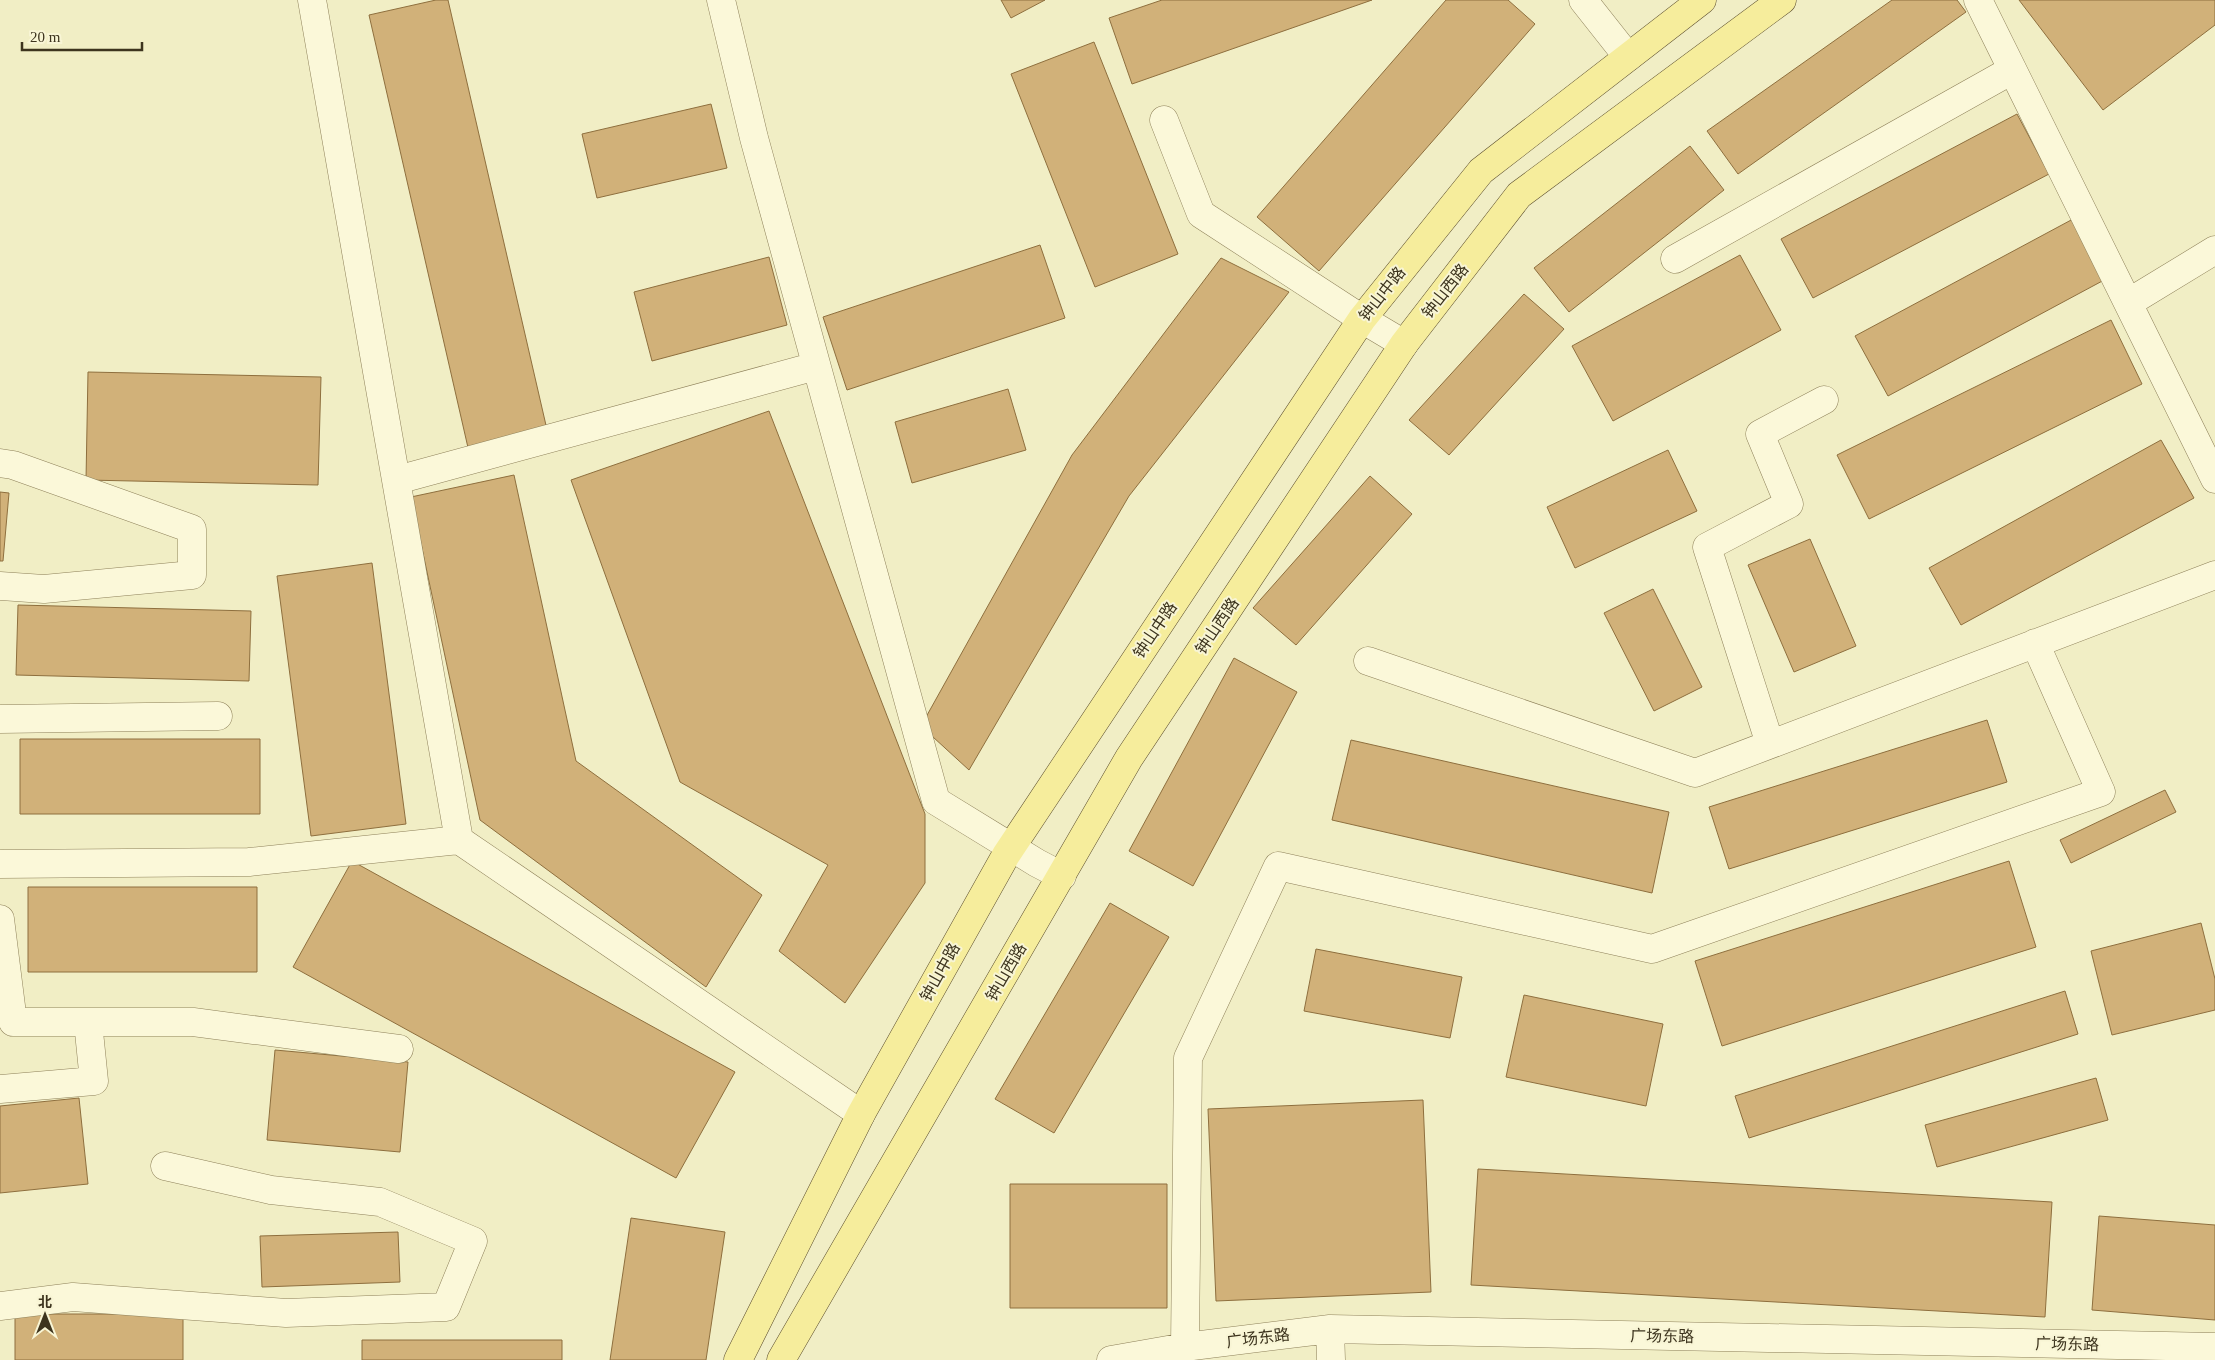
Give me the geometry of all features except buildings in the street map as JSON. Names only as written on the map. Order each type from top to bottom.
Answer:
[{"type":"main road","name":"钟山中路","points":[[738,1360],[861,1114],[1011,847],[1362,320],[1481,171],[1702,0]]},
{"type":"main road","name":"钟山西路","points":[[781,1360],[1129,758],[1404,344],[1519,195],[1782,0]]},
{"type":"street","points":[[312,0],[459,840]]},
{"type":"street","points":[[721,0],[754,138],[936,801],[1062,876]]},
{"type":"street","points":[[1583,0],[1628,57]]},
{"type":"street","points":[[1978,0],[2215,479]]},
{"type":"street","points":[[1675,259],[2012,70]]},
{"type":"street","points":[[1164,120],[1201,214],[1362,320],[1404,344]]},
{"type":"street","points":[[2128,303],[2215,250]]},
{"type":"street","points":[[397,480],[816,366]]},
{"type":"street","points":[[1770,744],[1707,547],[1789,504],[1760,434],[1824,400]]},
{"type":"street","points":[[0,463],[13,465],[192,528],[192,575],[44,589],[0,586]]},
{"type":"street","points":[[1368,661],[1694,773],[2215,575]]},
{"type":"street","points":[[1185,1347],[1188,1058],[1278,866],[1652,949],[2101,792],[2035,643]]},
{"type":"street","points":[[0,719],[218,716]]},
{"type":"street","points":[[0,864],[250,862],[459,840],[861,1114]]},
{"type":"street","points":[[1,932],[13,1022],[193,1022],[398,1049]]},
{"type":"street","points":[[0,1089],[94,1081],[88,1022]]},
{"type":"street","points":[[0,1306],[74,1297],[286,1313],[446,1307],[473,1241],[380,1202],[271,1190],[165,1166]]},
{"type":"street","points":[[1330,1329],[1330,1360]]},
{"type":"street","name":"广场东路","points":[[1111,1360],[1185,1347],[1330,1329],[1807,1349],[2215,1348]]}]
